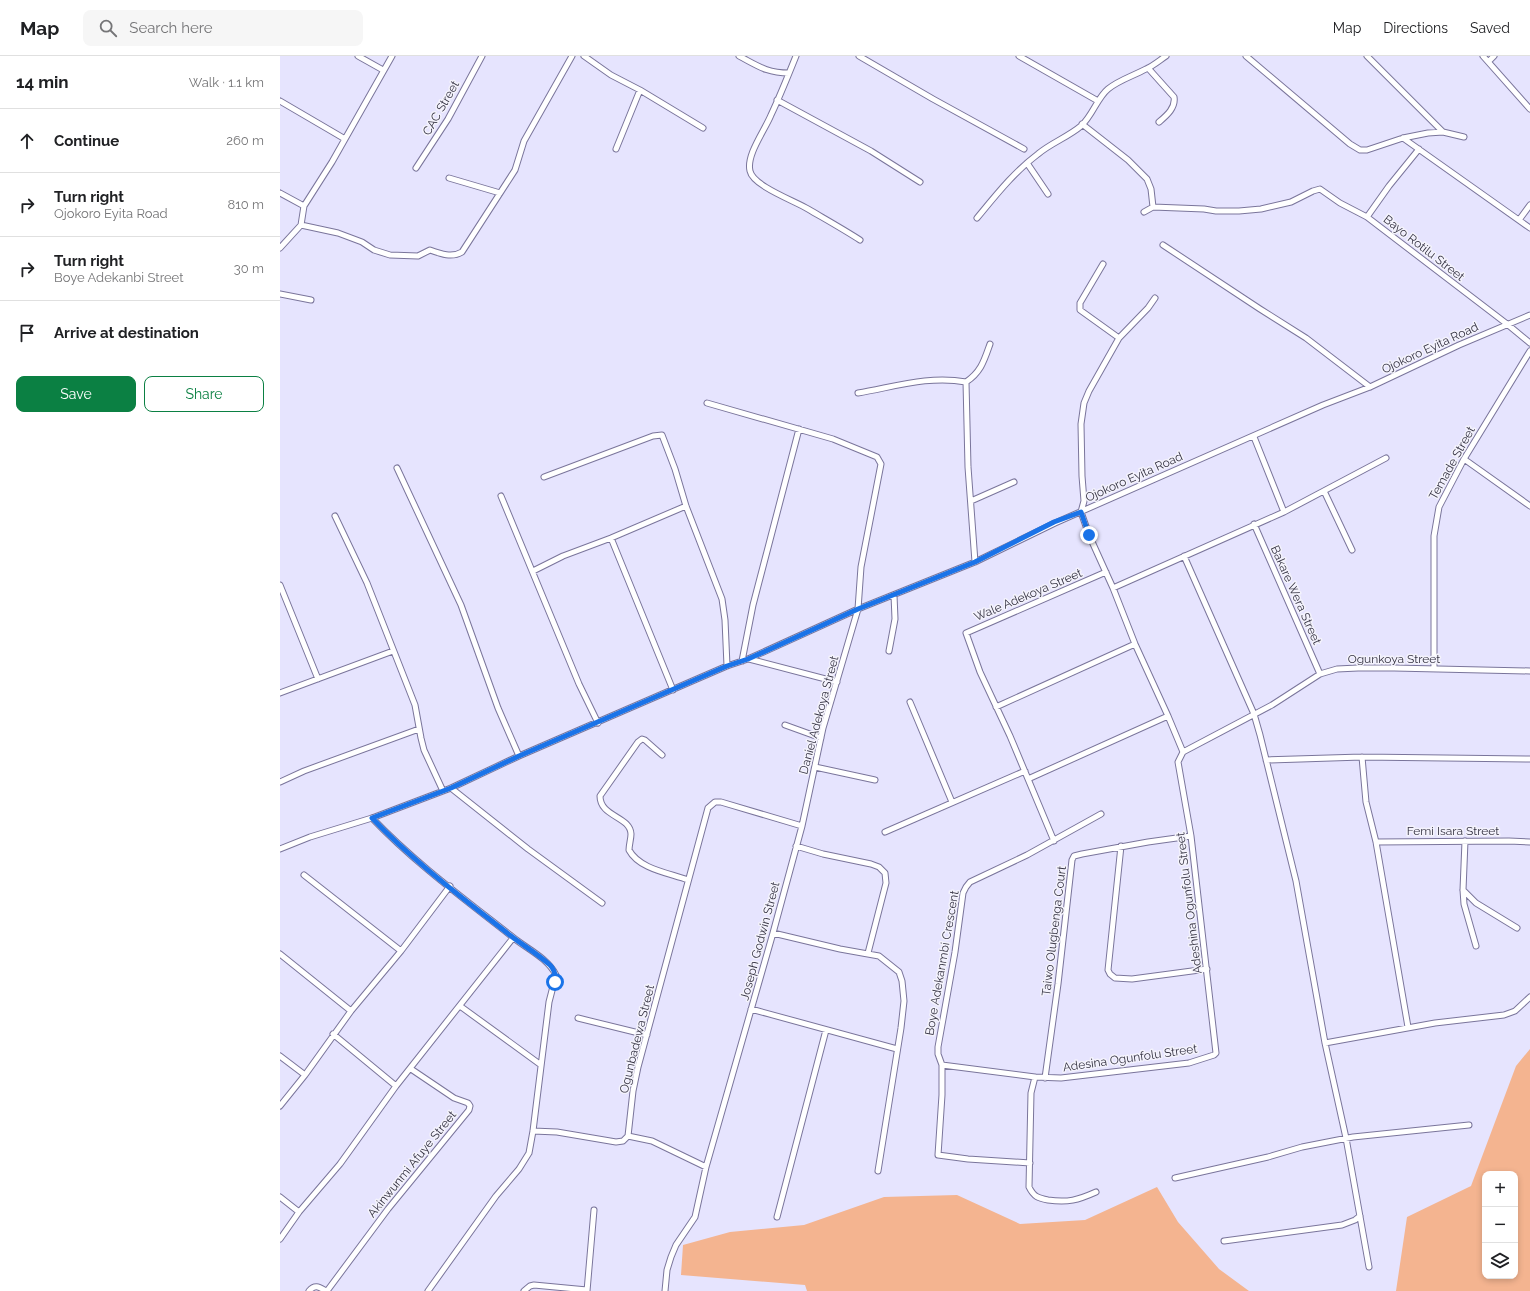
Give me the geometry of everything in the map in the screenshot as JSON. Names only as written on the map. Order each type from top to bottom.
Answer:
[{"type":"street","points":[[358,56],[383,70]]},
{"type":"street","points":[[280,248],[300,224],[304,206],[345,139],[392,56]]},
{"type":"street","name":"CAC Street","points":[[416,168],[448,119],[482,56]]},
{"type":"street","points":[[300,224],[338,233],[362,242],[374,250],[390,255],[418,256],[430,250],[442,254],[457,255],[462,252],[515,170],[524,141],[572,56]]},
{"type":"street","points":[[584,56],[611,75],[640,90],[703,128]]},
{"type":"street","points":[[739,56],[766,70],[789,73]]},
{"type":"street","points":[[796,56],[776,100],[771,115],[758,139],[753,153],[750,171],[752,176],[778,195],[839,226],[860,240]]},
{"type":"street","points":[[859,56],[1024,149]]},
{"type":"street","points":[[1019,56],[1098,101]]},
{"type":"street","points":[[977,218],[1003,187],[1027,163],[1040,152],[1054,145],[1082,124],[1094,111],[1098,101],[1107,90],[1148,68],[1166,56]]},
{"type":"street","points":[[1246,56],[1350,144],[1360,150],[1377,147],[1403,138],[1428,133],[1443,132],[1464,137]]},
{"type":"street","points":[[1367,56],[1443,132]]},
{"type":"street","points":[[1483,56],[1530,109]]},
{"type":"street","points":[[1489,61],[1494,56]]},
{"type":"street","points":[[1148,68],[1174,97],[1170,112],[1159,122]]},
{"type":"street","points":[[616,149],[640,90]]},
{"type":"street","points":[[776,100],[871,151],[920,182]]},
{"type":"street","points":[[280,101],[345,139]]},
{"type":"street","points":[[1082,124],[1128,160],[1147,179],[1151,189],[1153,207],[1144,212]]},
{"type":"street","points":[[1403,138],[1530,228]]},
{"type":"street","points":[[1367,217],[1419,149]]},
{"type":"street","points":[[1027,163],[1048,194]]},
{"type":"street","points":[[449,178],[500,193]]},
{"type":"street","name":"Bayo Rotilu Street","points":[[1153,207],[1239,211],[1271,208],[1320,189],[1367,217],[1508,324],[1530,343]]},
{"type":"street","points":[[280,193],[304,206]]},
{"type":"street","points":[[1519,220],[1530,205]]},
{"type":"street","points":[[1163,245],[1306,338],[1370,387]]},
{"type":"street","points":[[1103,264],[1080,303],[1080,310],[1119,338]]},
{"type":"street","points":[[280,294],[311,300]]},
{"type":"street","points":[[1155,298],[1148,308],[1119,338],[1089,390],[1084,403],[1081,424],[1084,500],[1081,512],[1089,535],[1114,588],[1135,644],[1183,752]]},
{"type":"street","name":"Ojokoro Eyita Road","points":[[280,849],[310,837],[372,818],[451,788],[519,756],[727,666],[748,659],[858,609],[975,562],[1054,522],[1081,512],[1182,466],[1254,437],[1323,405],[1370,387],[1459,345],[1530,315]]},
{"type":"street","points":[[858,393],[920,380],[950,379],[966,382],[973,377],[982,366],[990,344]]},
{"type":"street","name":"Temade Street","points":[[1434,669],[1434,536],[1439,507],[1464,459],[1530,351]]},
{"type":"street","points":[[966,382],[967,443],[975,562]]},
{"type":"street","points":[[707,403],[799,429],[754,605],[742,661]]},
{"type":"street","name":"Daniel Adekoya Street","points":[[799,429],[833,439],[869,453],[877,457],[881,464],[861,567],[858,609],[821,738],[802,826]]},
{"type":"street","points":[[544,477],[661,434],[675,469],[686,506],[722,599],[725,620],[727,666]]},
{"type":"street","points":[[1254,437],[1284,512]]},
{"type":"street","points":[[1114,588],[1254,524],[1284,512],[1386,458]]},
{"type":"street","points":[[1464,459],[1530,506]]},
{"type":"street","points":[[398,468],[461,605],[498,708],[519,756]]},
{"type":"street","points":[[971,501],[1014,482]]},
{"type":"street","points":[[1324,491],[1352,550]]},
{"type":"street","points":[[502,496],[579,684],[598,723]]},
{"type":"street","points":[[533,571],[563,556],[611,538],[686,506]]},
{"type":"street","points":[[335,516],[367,583],[415,705],[424,750],[443,791]]},
{"type":"street","name":"Bakare Wera Street","points":[[1254,524],[1320,674]]},
{"type":"street","points":[[611,538],[673,690]]},
{"type":"street","points":[[1184,556],[1254,714],[1266,760],[1296,881],[1325,1044],[1346,1138],[1369,1268]]},
{"type":"street","name":"Wale Adekoya Street","points":[[996,707],[980,672],[966,634],[1106,572]]},
{"type":"street","points":[[280,585],[318,679]]},
{"type":"street","points":[[889,651],[895,618],[894,595]]},
{"type":"street","points":[[1101,814],[1054,841],[1010,736],[996,707],[1135,644]]},
{"type":"street","points":[[280,693],[393,651]]},
{"type":"street","points":[[748,659],[837,682]]},
{"type":"street","name":"Ogunkoya Street","points":[[1183,752],[1254,714],[1320,674],[1337,669],[1358,668],[1530,671]]},
{"type":"street","points":[[910,702],[952,802]]},
{"type":"street","points":[[1028,779],[1168,716]]},
{"type":"street","points":[[785,725],[821,738]]},
{"type":"street","points":[[280,782],[419,729]]},
{"type":"street","points":[[662,755],[642,739],[638,742],[600,796],[600,801],[603,808],[623,822],[628,828],[631,834],[629,850],[631,855],[638,861],[651,868],[688,880]]},
{"type":"street","name":"Adeshina Ogunfolu Street","points":[[1183,752],[1178,762],[1191,836],[1216,1053]]},
{"type":"street","points":[[1266,760],[1362,757],[1530,759]]},
{"type":"street","points":[[1362,757],[1366,802],[1376,842],[1408,1027]]},
{"type":"street","points":[[815,767],[875,780]]},
{"type":"street","points":[[885,832],[1025,771]]},
{"type":"street","points":[[451,788],[528,849],[602,903]]},
{"type":"street","name":"Ogunbadewa Street","points":[[628,1136],[633,1091],[638,1067],[708,808],[715,802],[721,802],[802,826]]},
{"type":"street","points":[[372,818],[412,856],[513,938],[552,966],[556,975],[549,1002],[542,1065],[529,1153],[526,1160],[496,1196],[428,1291]]},
{"type":"street","name":"Joseph Godwin Street","points":[[802,826],[752,1009],[897,1048]]},
{"type":"street","name":"Taiwo Olugbenga Court","points":[[1045,1078],[1072,860],[1074,856],[1121,846],[1191,836]]},
{"type":"street","name":"Boye Adekanmbi Crescent","points":[[1030,1163],[968,1159],[938,1155],[942,1065],[938,1054],[938,1047],[955,952],[963,893],[966,887],[970,882],[1054,841]]},
{"type":"street","points":[[1465,841],[1463,890],[1464,904],[1476,946]]},
{"type":"street","name":"Femi Isara Street","points":[[1376,842],[1530,842]]},
{"type":"street","points":[[796,846],[822,854],[871,864],[879,867],[885,873],[886,883],[868,953]]},
{"type":"street","points":[[1121,846],[1108,970],[1110,974],[1115,978],[1132,979],[1207,969]]},
{"type":"street","points":[[304,875],[401,951]]},
{"type":"street","points":[[280,1106],[305,1075],[333,1034],[401,951],[450,886]]},
{"type":"street","points":[[1463,890],[1476,903],[1517,928]]},
{"type":"street","points":[[773,933],[840,949],[879,956],[899,972],[902,981],[904,1001],[878,1171]]},
{"type":"street","points":[[280,1239],[299,1212],[340,1164],[396,1086],[411,1069],[513,938]]},
{"type":"street","points":[[280,954],[351,1011]]},
{"type":"street","points":[[1325,1044],[1408,1027],[1470,1018],[1504,1015],[1515,1010],[1530,997]]},
{"type":"street","points":[[460,1006],[542,1065]]},
{"type":"street","points":[[665,1291],[667,1270],[671,1257],[676,1245],[695,1217],[706,1167],[752,1009]]},
{"type":"street","points":[[578,1018],[647,1035]]},
{"type":"street","points":[[777,1217],[826,1030]]},
{"type":"street","points":[[333,1034],[396,1086]]},
{"type":"street","name":"Adesina Ogunfolu Street","points":[[942,1065],[1045,1078],[1080,1076],[1190,1062],[1214,1055],[1216,1053]]},
{"type":"street","points":[[280,1056],[305,1075]]},
{"type":"street","name":"Akinwunmi Afuye Street","points":[[327,1291],[392,1203],[469,1110],[470,1106],[468,1103],[454,1098],[411,1069]]},
{"type":"street","points":[[1036,1077],[1031,1093],[1029,1187],[1033,1195],[1038,1198],[1058,1202],[1070,1202],[1096,1192]]},
{"type":"street","points":[[1175,1178],[1268,1157],[1302,1147],[1346,1138],[1469,1125]]},
{"type":"street","points":[[533,1131],[557,1132],[616,1142],[623,1141],[628,1136],[652,1141],[706,1167]]},
{"type":"street","points":[[280,1197],[299,1212]]},
{"type":"street","points":[[524,1291],[530,1286],[534,1285],[587,1290],[594,1210]]},
{"type":"street","points":[[1224,1242],[1342,1225],[1355,1220],[1360,1216]]},
{"type":"street","points":[[309,1291],[314,1286],[327,1291]]},
{"type":"shaded area","points":[[1530,1049],[1530,1291],[1396,1291],[1407,1217],[1471,1186],[1516,1066]]},
{"type":"shaded area","points":[[1157,1187],[1178,1222],[1219,1269],[1249,1291],[807,1291],[805,1285],[681,1275],[683,1245],[730,1232],[804,1225],[884,1197],[957,1195],[1020,1224],[1085,1220]]},
{"type":"route","points":[[555,982],[556,975],[552,966],[513,938],[412,856],[372,818],[451,788],[519,756],[727,666],[748,659],[858,609],[975,562],[1054,522],[1081,512],[1089,535]]}]
